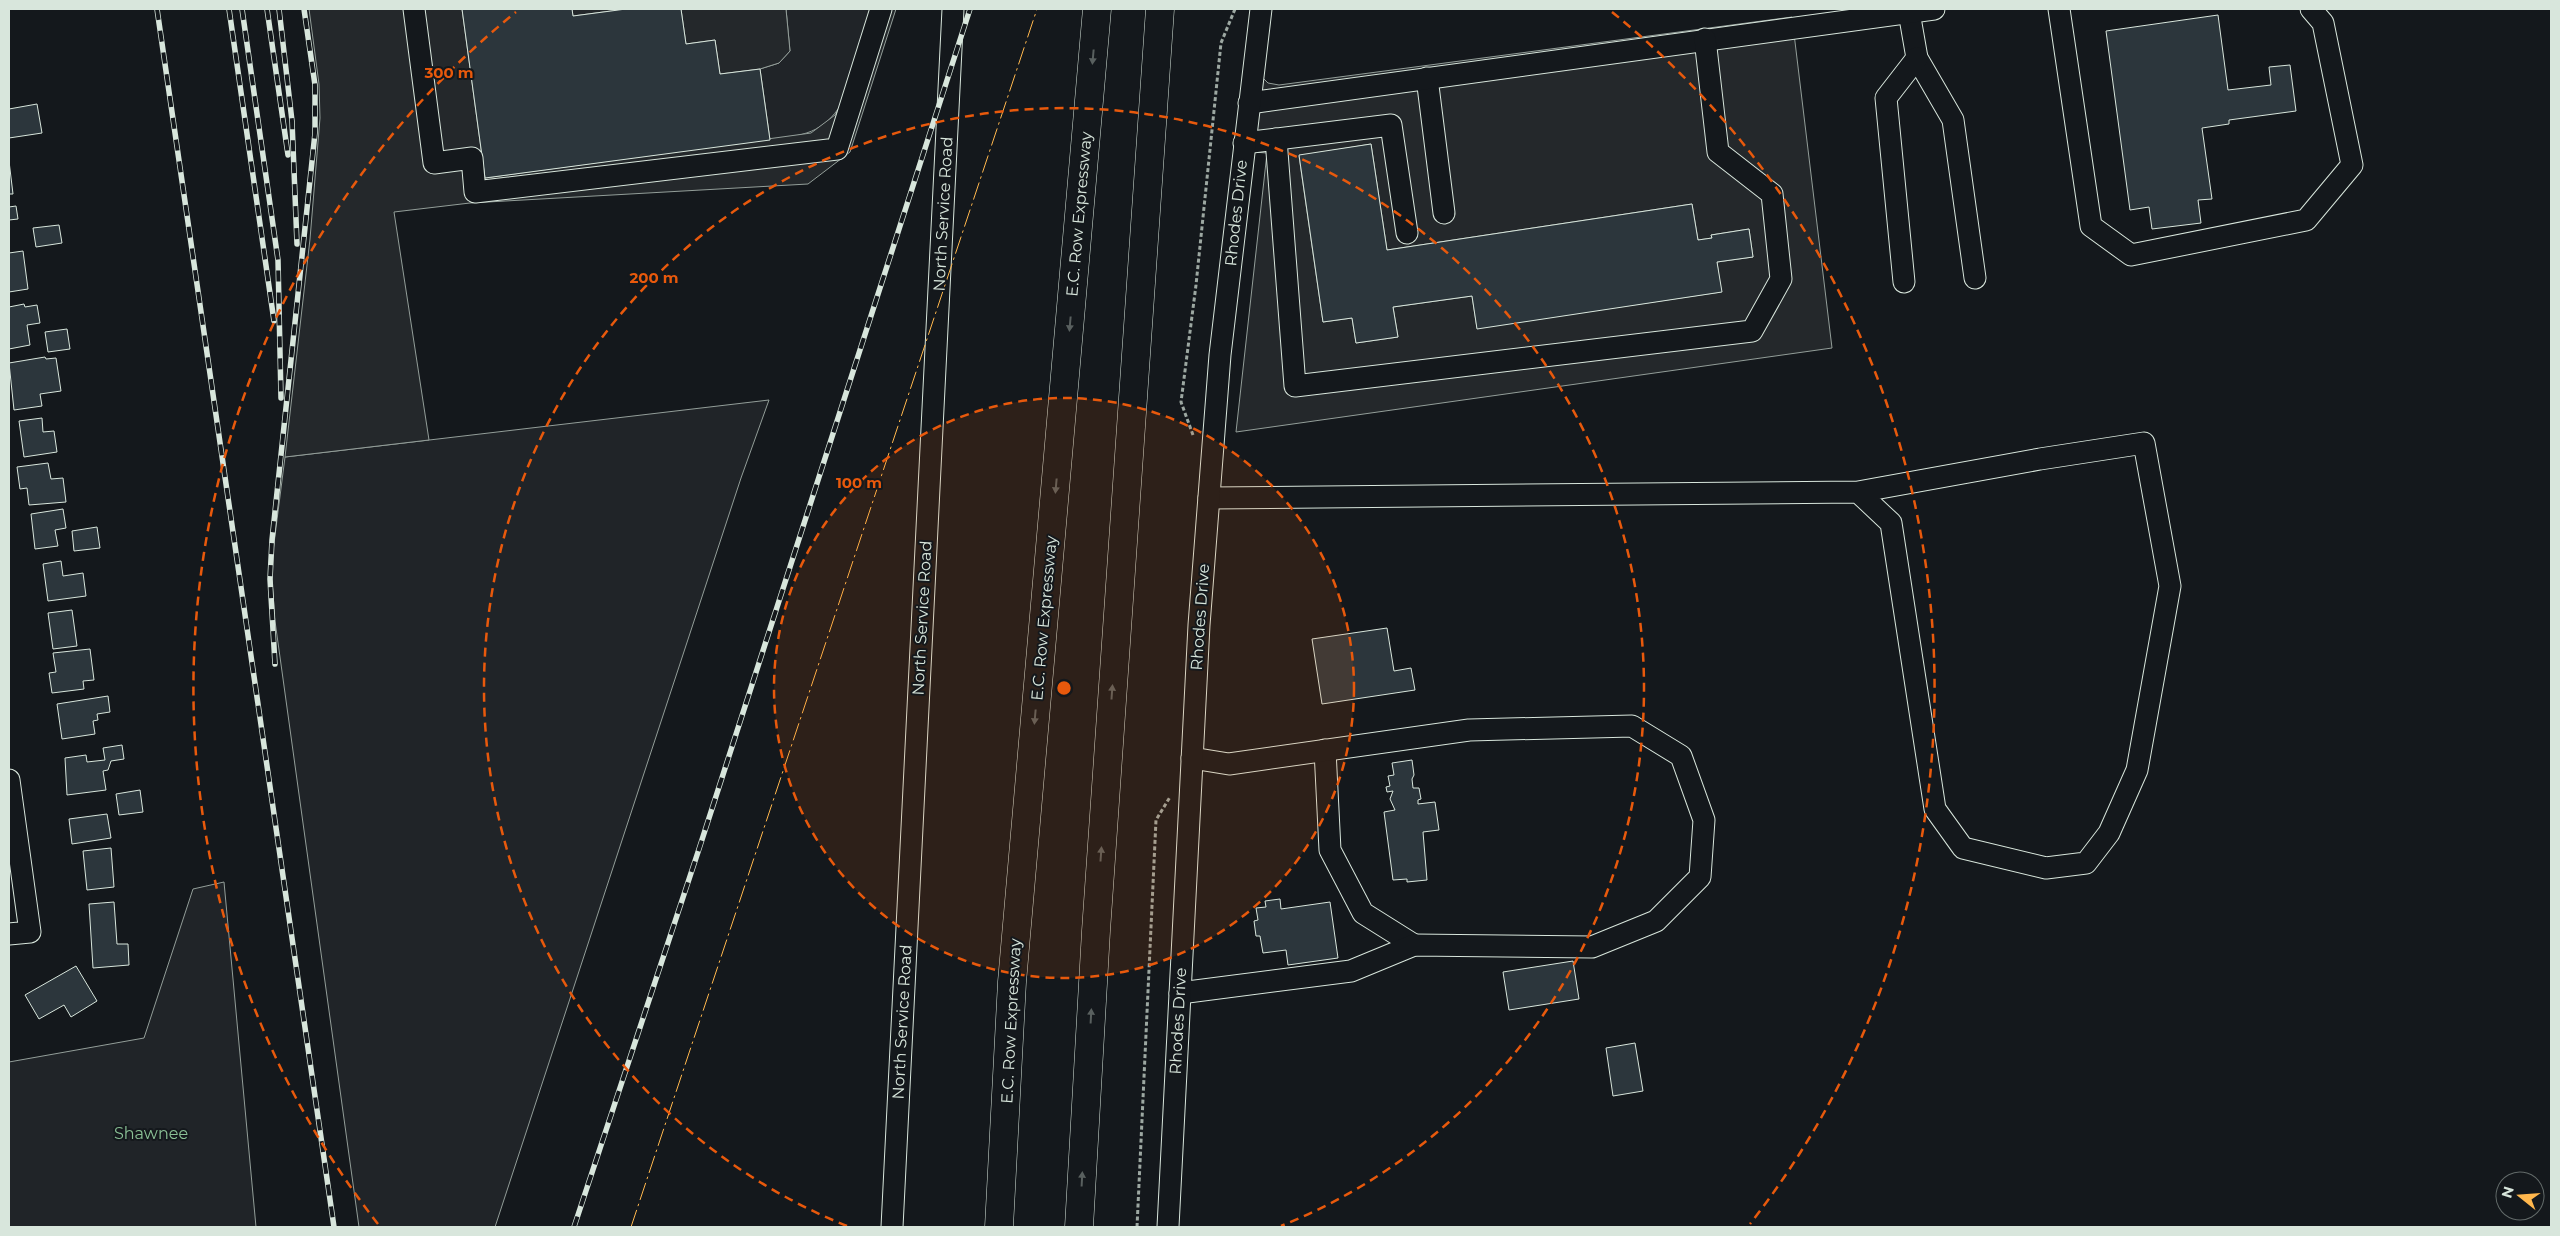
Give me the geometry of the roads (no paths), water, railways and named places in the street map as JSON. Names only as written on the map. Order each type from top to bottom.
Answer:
[{"type":"highway","name":"E.C. Row Expressway","points":[[1000,1227],[1012,982],[1097,9]]},
{"type":"highway","points":[[1079,1227],[1096,922],[1160,9]]},
{"type":"street","points":[[414,9],[434,163],[472,158],[475,192],[837,149],[881,9]]},
{"type":"street","name":"North Service Road","points":[[892,1227],[953,9]]},
{"type":"street","name":"Rhodes Drive","points":[[1168,1227],[1192,758],[1209,498],[1220,355],[1248,103],[1261,9]]},
{"type":"street","points":[[1248,103],[1934,9]]},
{"type":"street","points":[[2059,9],[2090,226],[2132,255],[2306,220],[2352,165],[2323,23],[2311,9]]},
{"type":"street","points":[[1909,12],[1918,58],[1953,120],[1976,278]]},
{"type":"street","points":[[1276,139],[1295,386],[1752,331],[1781,279],[1772,194],[1718,152],[1705,39]]},
{"type":"street","points":[[1904,282],[1886,98],[1918,58]]},
{"type":"street","points":[[1427,78],[1444,213]]},
{"type":"street","points":[[1244,143],[1391,125],[1407,233]]},
{"type":"street","points":[[1209,498],[1858,492],[2040,459],[2144,443],[2170,586],[2137,770],[2109,833],[2086,863],[2046,868],[1963,848],[1935,808],[1891,523],[1858,492]]},
{"type":"street","points":[[1180,993],[1350,971],[1414,945],[1592,947],[1656,921],[1700,876],[1704,820],[1681,756],[1632,726],[1469,730],[1229,764],[1192,758]]},
{"type":"street","points":[[1325,750],[1330,850],[1363,913],[1414,945]]},
{"type":"street","points":[[9,780],[30,932],[9,934]]},
{"type":"railway","points":[[157,9],[334,1227]]},
{"type":"railway","points":[[229,9],[274,321]]},
{"type":"railway","points":[[242,9],[278,260],[281,398]]},
{"type":"railway","points":[[267,9],[288,155]]},
{"type":"railway","points":[[279,9],[292,121],[297,244]]},
{"type":"railway","points":[[275,664],[270,579],[272,540],[315,133],[315,85],[304,9]]},
{"type":"railway","points":[[574,1227],[699,849],[970,9]]},
{"type":"park label","name":"Shawnee","points":[[151,1133]]}]
